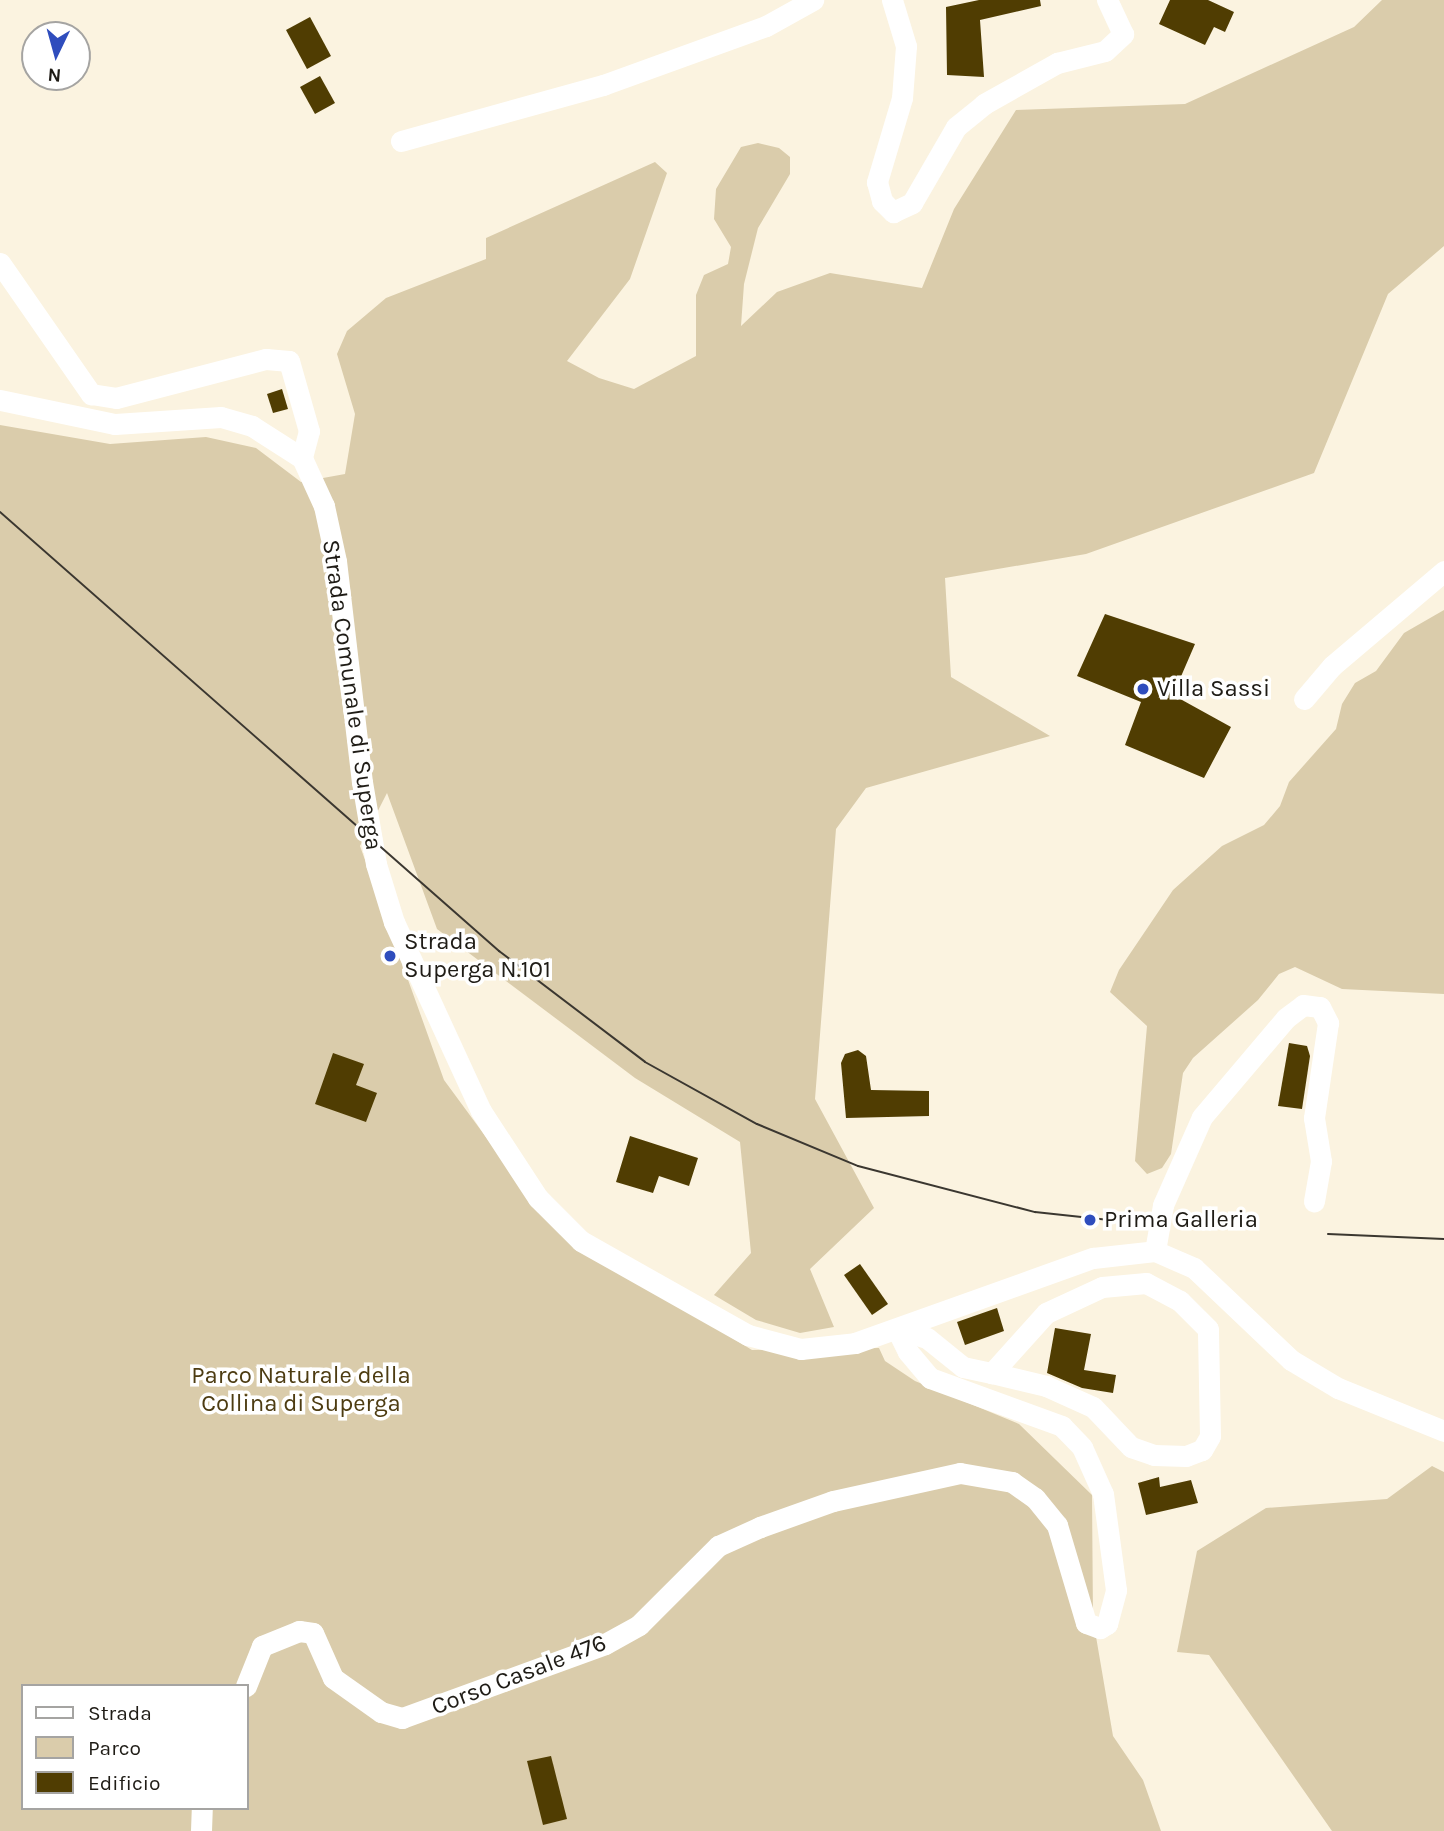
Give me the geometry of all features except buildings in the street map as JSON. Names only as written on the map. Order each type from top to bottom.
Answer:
[{"type":"street","points":[[401,141],[603,85],[766,26],[813,0]]},
{"type":"street","points":[[892,0],[906,46],[902,98],[877,183],[881,201],[893,212],[912,203],[956,127],[984,104],[1056,63],[1105,51],[1123,34],[1107,0]]},
{"type":"street","points":[[0,263],[91,394],[116,398],[266,359],[289,361],[309,431],[302,458],[252,426],[221,417],[115,424],[0,400]]},
{"type":"street","name":"Strada Comunale di Superga","points":[[302,458],[324,506],[336,561],[362,782],[376,864],[394,922],[436,1020],[481,1111],[538,1198],[581,1241],[748,1335],[801,1349],[842,1346],[897,1329],[1093,1258],[1155,1251],[1194,1268],[1291,1360],[1338,1388],[1444,1431]]},
{"type":"street","points":[[1304,699],[1332,666],[1444,571]]},
{"type":"street","points":[[1155,1251],[1163,1205],[1202,1116],[1286,1018],[1303,1005],[1320,1007],[1328,1023],[1314,1118],[1321,1161],[1314,1201]]},
{"type":"street","points":[[897,1329],[927,1338],[963,1367],[1046,1386],[1093,1407],[1131,1447],[1154,1455],[1186,1456],[1202,1450],[1209,1436],[1208,1329],[1180,1301],[1146,1283],[1102,1287],[1046,1313],[992,1373]]},
{"type":"street","name":"Corso Casale 476","points":[[247,1684],[261,1646],[299,1631],[313,1633],[333,1678],[381,1712],[402,1718],[605,1644],[639,1625],[718,1546],[760,1527],[833,1501],[960,1473],[1012,1482],[1035,1498],[1058,1525],[1086,1623],[1100,1628],[1107,1624],[1116,1590],[1103,1494],[1082,1447],[1062,1426],[930,1378],[908,1352],[897,1329]]},
{"type":"street","points":[[201,1831],[202,1810]]},
{"type":"green space","name":"Parco Naturale della Collina di Superga","points":[[1382,0],[1444,0],[1444,246],[1388,294],[1314,473],[1086,554],[945,578],[951,677],[1050,736],[866,788],[836,829],[815,1099],[874,1208],[810,1269],[834,1327],[800,1333],[756,1320],[714,1295],[751,1253],[740,1142],[635,1078],[437,929],[387,793],[360,846],[444,1080],[525,1190],[572,1241],[752,1350],[879,1348],[885,1361],[915,1381],[1019,1424],[1092,1495],[1093,1619],[1113,1736],[1143,1780],[1161,1831],[0,1831],[0,425],[110,444],[206,437],[256,448],[301,482],[345,474],[355,414],[337,354],[347,331],[386,298],[486,259],[486,238],[655,162],[667,173],[630,279],[567,361],[599,378],[634,389],[696,356],[696,295],[704,275],[728,264],[731,247],[714,219],[716,189],[741,147],[758,143],[779,148],[790,157],[790,174],[758,228],[744,284],[741,326],[777,292],[830,273],[922,288],[954,209],[1016,110],[1185,104],[1354,27]]},
{"type":"green space","points":[[1444,610],[1444,994],[1342,989],[1295,967],[1279,974],[1258,1000],[1193,1058],[1183,1073],[1171,1154],[1162,1168],[1147,1174],[1135,1161],[1147,1026],[1110,992],[1119,970],[1173,890],[1222,846],[1264,825],[1280,806],[1289,782],[1336,729],[1342,704],[1355,683],[1376,671],[1404,633]]},
{"type":"green space","points":[[1432,1466],[1444,1472],[1444,1831],[1332,1831],[1209,1655],[1177,1652],[1197,1551],[1266,1508],[1387,1499]]},
{"type":"tram line","points":[[0,512],[499,951],[645,1062],[757,1124],[858,1166],[1035,1212],[1146,1224]]},
{"type":"tram line","points":[[1328,1234],[1444,1239]]},
{"type":"place","name":"Villa Sassi","points":[[1143,689]]},
{"type":"place","name":"Strada Superga N.101","points":[[390,956]]},
{"type":"place","name":"Prima Galleria","points":[[1090,1220]]}]
